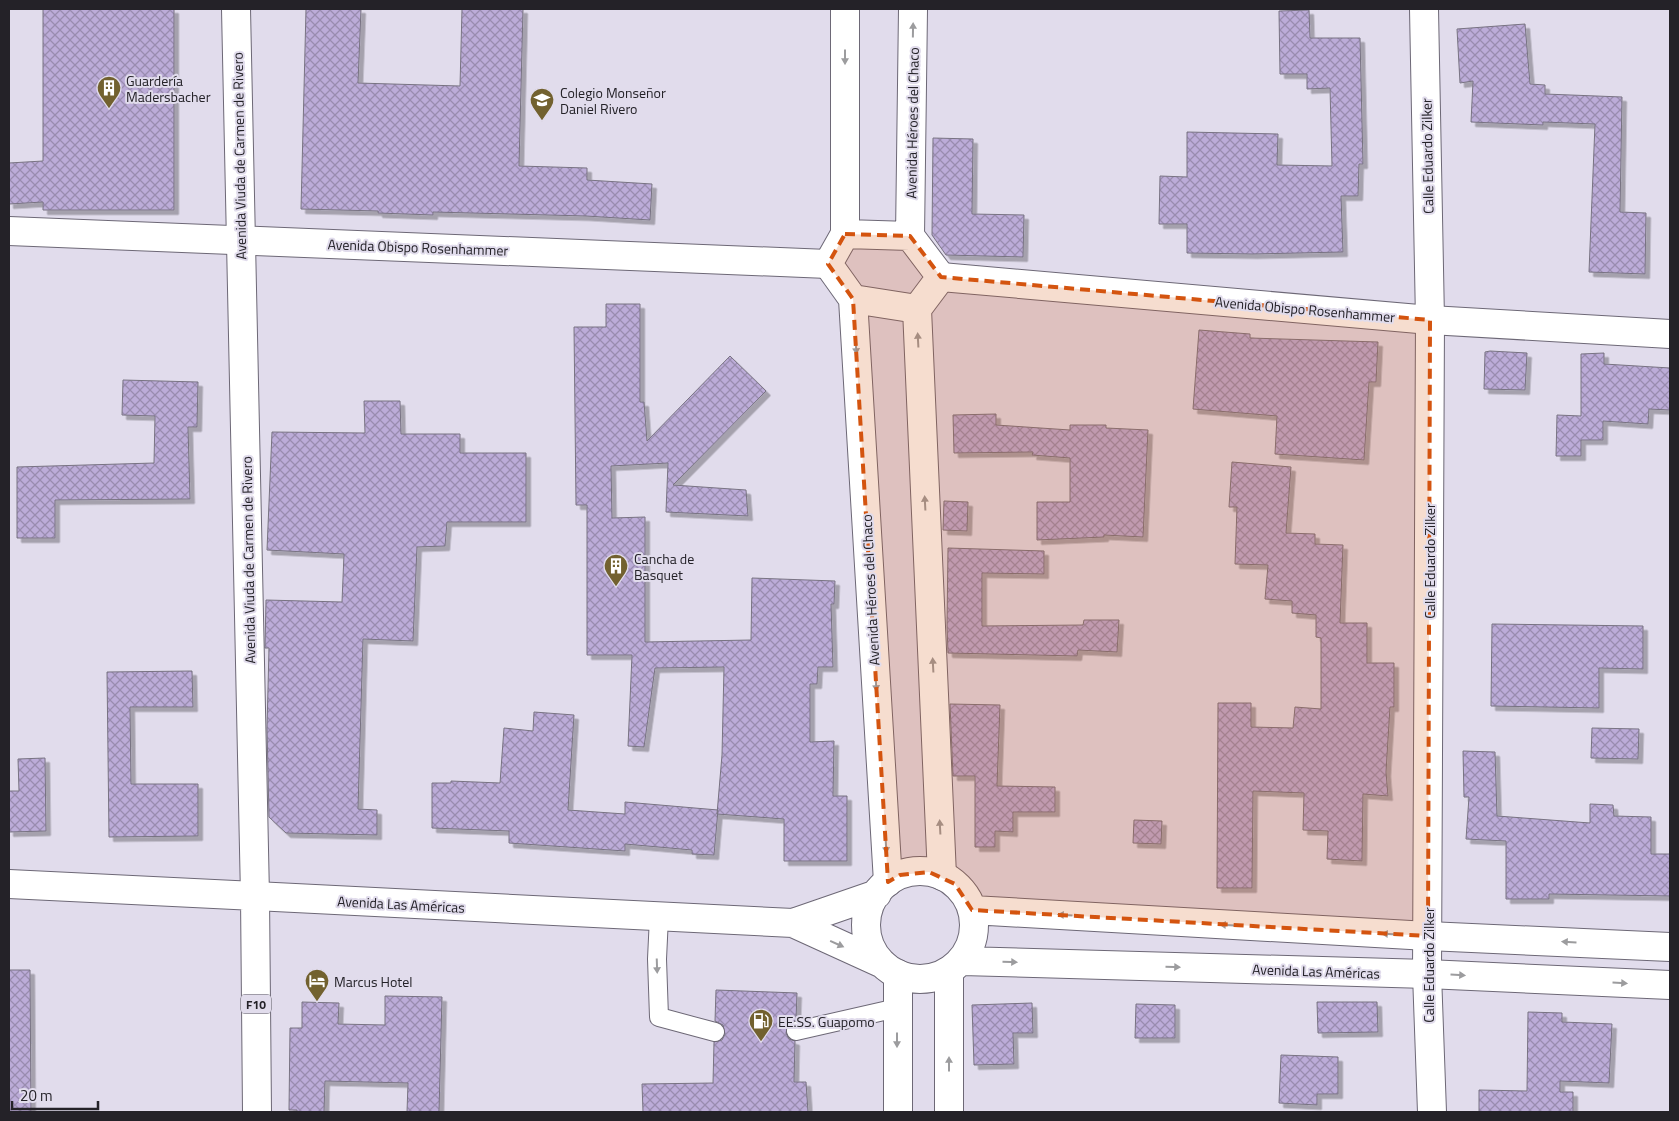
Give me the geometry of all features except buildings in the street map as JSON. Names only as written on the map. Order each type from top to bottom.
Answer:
[{"type":"main road","name":"Avenida Viuda de Carmen de Rivero","points":[[236,9],[255,896],[257,1112]]},
{"type":"main road","points":[[845,9],[844,234],[828,264],[853,299],[917,309]]},
{"type":"main road","name":"Avenida Héroes del Chaco","points":[[910,236],[913,9]]},
{"type":"main road","name":"Calle Eduardo Zilker","points":[[1424,9],[1430,320],[1427,974],[1432,1112]]},
{"type":"main road","name":"Avenida Obispo Rosenhammer","points":[[9,231],[828,264]]},
{"type":"main road","points":[[844,234],[910,236],[941,277],[917,309],[942,876]]},
{"type":"main road","name":"Avenida Obispo Rosenhammer","points":[[941,277],[1430,320],[1670,334]]},
{"type":"main road","name":"Avenida Héroes del Chaco","points":[[853,299],[882,888]]},
{"type":"main road","points":[[928,872],[942,876],[955,884],[966,896],[972,910],[973,937],[969,949],[955,966],[932,978],[915,979],[890,969],[874,952],[868,938],[866,922],[870,907],[882,888],[900,875],[928,872]]},
{"type":"main road","name":"Avenida Las Américas","points":[[9,884],[793,924],[890,969]]},
{"type":"main road","name":"Avenida Las Américas","points":[[793,924],[882,888]]},
{"type":"main road","points":[[972,910],[1428,936],[1670,946]]},
{"type":"main road","points":[[950,1112],[955,966]]},
{"type":"main road","name":"Avenida Las Américas","points":[[955,966],[1427,974],[1670,985]]},
{"type":"main road","points":[[890,969],[897,1008],[898,1112]]},
{"type":"lane","points":[[659,917],[657,959],[659,1017],[715,1032]]},
{"type":"lane","points":[[796,1031],[897,1008]]},
{"type":"highlighted area","points":[[845,234],[910,236],[941,277],[1430,320],[1428,936],[972,910],[955,884],[929,872],[900,875],[888,882],[853,299],[828,264]]},
{"type":"place","name":"Guardería Madersbacher","points":[[109,109]]},
{"type":"place","name":"Colegio Monseñor Daniel Rivero","points":[[542,121]]},
{"type":"place","name":"Cancha de Basquet","points":[[616,587]]},
{"type":"place","name":"Marcus Hotel","points":[[317,1002]]},
{"type":"place","name":"EE.SS. Guapomo","points":[[761,1042]]}]
